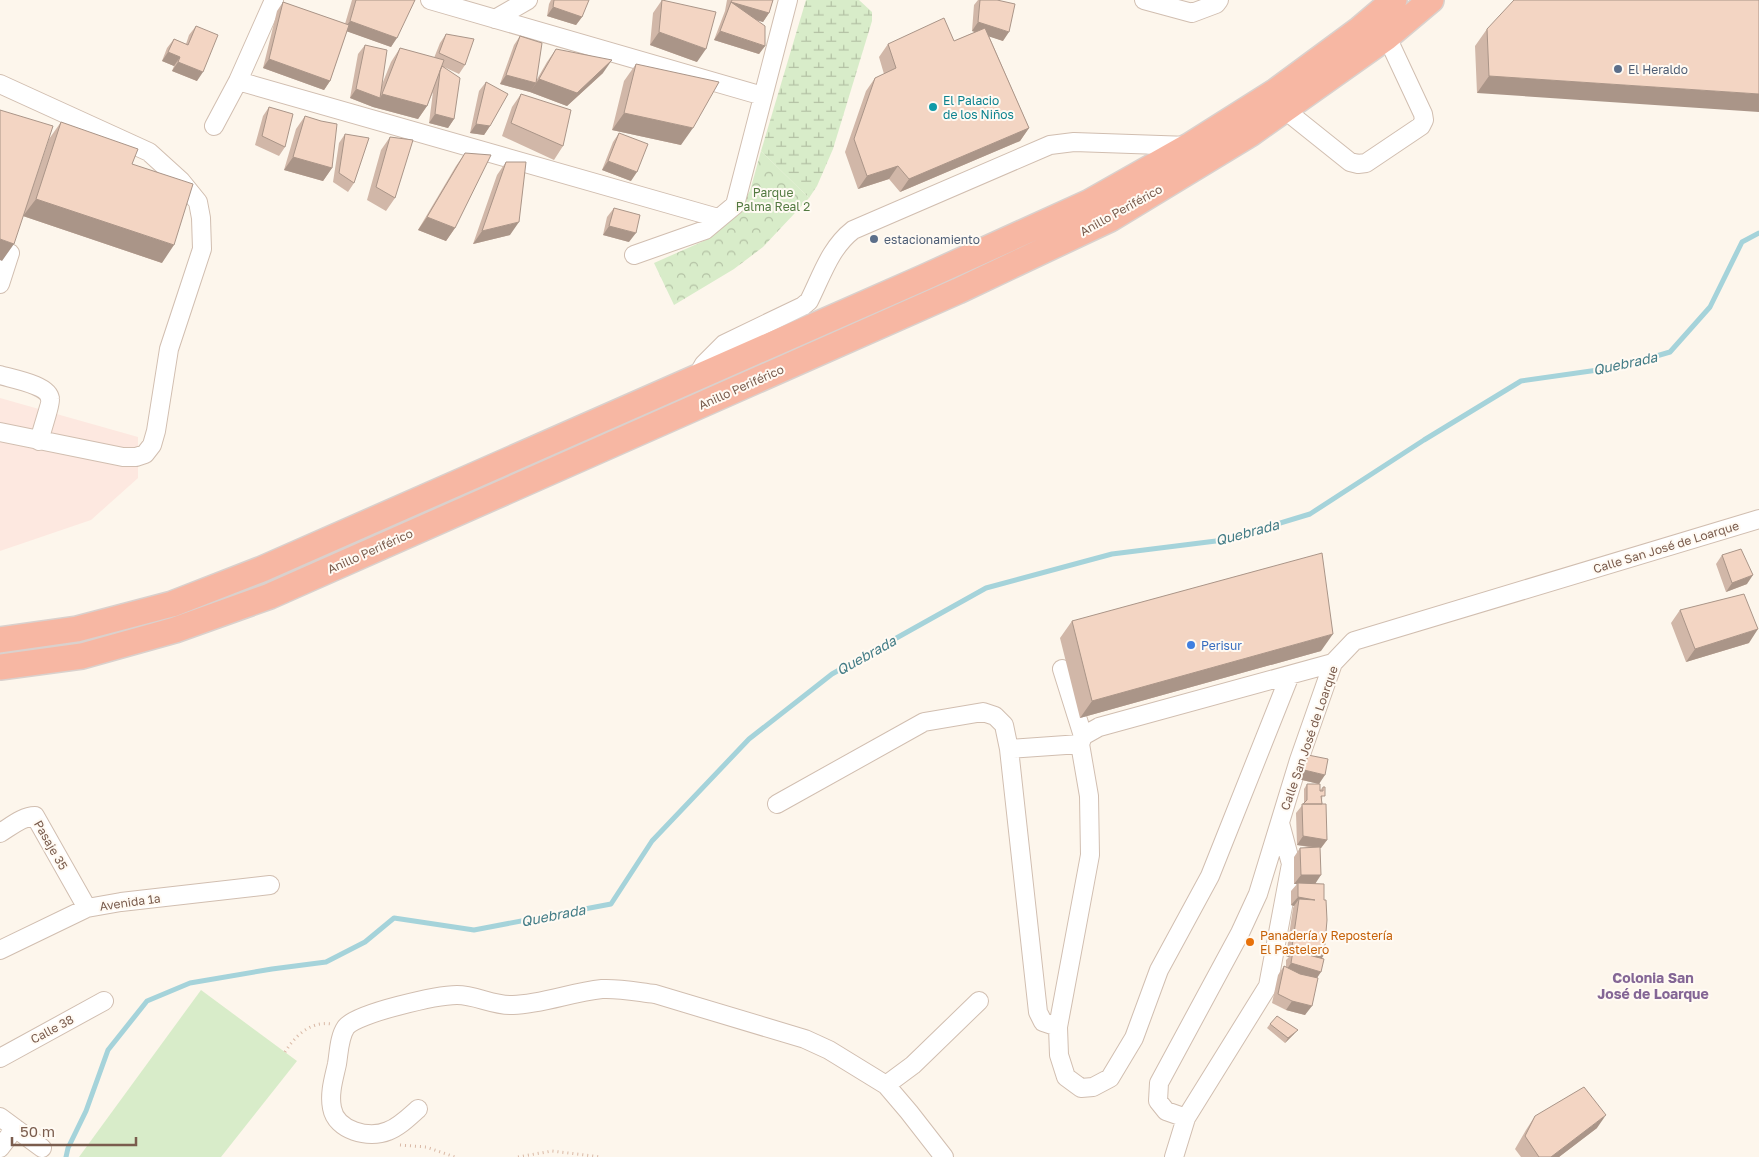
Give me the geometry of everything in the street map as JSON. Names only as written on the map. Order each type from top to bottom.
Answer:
[{"type":"highway","name":"Anillo Periférico","points":[[0,640],[76,629],[172,604],[262,569],[925,277],[1090,202],[1189,146],[1276,91],[1360,29],[1394,0]]},
{"type":"highway","name":"Anillo Periférico","points":[[0,666],[82,656],[176,630],[270,596],[958,291],[1102,223],[1250,134],[1388,38],[1431,0]]},
{"type":"street","points":[[214,126],[238,81],[274,0]]},
{"type":"street","points":[[430,0],[763,96]]},
{"type":"street","points":[[496,19],[528,0]]},
{"type":"street","points":[[634,256],[705,230],[735,205],[788,0]]},
{"type":"street","points":[[1144,0],[1192,13],[1216,4],[1219,0]]},
{"type":"street","points":[[1285,110],[1350,162],[1358,164],[1366,163],[1413,131],[1424,120],[1423,114],[1388,38]]},
{"type":"street","points":[[238,81],[718,218]]},
{"type":"street","points":[[0,84],[149,152],[181,181],[198,202],[202,249],[169,349],[156,431],[152,445],[145,454],[136,457],[123,457],[0,432]]},
{"type":"street","points":[[696,378],[704,364],[724,344],[804,306],[809,301],[834,248],[842,238],[853,230],[1050,145],[1074,142],[1189,146]]},
{"type":"street","points":[[0,284],[10,253]]},
{"type":"street","points":[[0,374],[40,386],[47,391],[51,400],[39,441]]},
{"type":"street","name":"Calle San José de Loarque","points":[[1186,1118],[1166,1111],[1158,1101],[1159,1083],[1244,925],[1258,894],[1332,663],[1354,641],[1759,519]]},
{"type":"street","points":[[1009,749],[1082,740],[1100,728],[1332,663]]},
{"type":"street","points":[[1062,669],[1082,740],[1089,796],[1090,855],[1058,1027],[1059,1055],[1066,1077],[1081,1088],[1093,1087],[1110,1078],[1134,1038],[1159,970],[1210,876],[1290,675]]},
{"type":"street","points":[[777,804],[924,722],[984,712],[995,716],[1004,725],[1009,749],[1038,1012],[1043,1022],[1058,1027]]},
{"type":"street","name":"Pasaje 35","points":[[0,833],[30,816],[35,816],[87,908]]},
{"type":"street","points":[[1174,1157],[1186,1118],[1268,986],[1291,864],[1280,823]]},
{"type":"street","name":"Avenida 1a","points":[[0,950],[87,908],[120,902],[270,885]]},
{"type":"street","points":[[418,1109],[387,1132],[370,1134],[354,1132],[339,1123],[332,1111],[331,1094],[342,1037],[346,1026],[364,1015],[430,998],[456,995],[511,1005],[603,989],[630,990],[655,994],[804,1039],[829,1050],[886,1085],[944,1157]]},
{"type":"street","name":"Calle 38","points":[[0,1058],[104,1001]]},
{"type":"street","points":[[886,1085],[913,1064],[979,1001]]},
{"type":"street","points":[[0,1117],[42,1148]]},
{"type":"street","points":[[0,1148],[15,1128]]},
{"type":"path","points":[[284,1052],[291,1042],[308,1026],[325,1023],[346,1026]]},
{"type":"path","points":[[387,1132],[388,1138],[396,1145],[426,1147],[455,1157]]},
{"type":"path","points":[[518,1157],[552,1151],[601,1157]]},
{"type":"shaded area","points":[[0,398],[138,437],[138,478],[91,520],[0,551]]},
{"type":"green space","points":[[806,0],[859,0],[872,12],[872,21],[833,149],[817,186],[809,198],[761,151]]},
{"type":"green space","name":"Parque Palma Real 2","points":[[761,151],[809,198],[763,247],[734,269],[674,305],[654,263],[706,240],[733,216],[750,191]]},
{"type":"green space","points":[[201,990],[297,1061],[221,1157],[79,1157]]},
{"type":"building","points":[[356,0],[415,0],[397,38],[350,21]]},
{"type":"building","points":[[554,0],[589,0],[582,17],[553,7]]},
{"type":"building","points":[[662,0],[716,12],[706,49],[659,32]]},
{"type":"building","points":[[732,0],[773,0],[769,13],[731,2]]},
{"type":"building","points":[[980,0],[997,0],[1015,4],[1009,32],[978,22]]},
{"type":"building","name":"El Heraldo","points":[[1514,0],[1759,0],[1759,94],[1489,76],[1487,29]]},
{"type":"building","points":[[283,2],[349,25],[330,81],[269,59]]},
{"type":"building","points":[[731,2],[765,26],[765,46],[720,31]]},
{"type":"building","name":"El Palacio de los Niños","points":[[944,18],[954,41],[985,28],[1029,128],[909,179],[898,166],[867,176],[854,139],[875,78],[896,68],[888,44]]},
{"type":"building","points":[[196,26],[218,35],[203,72],[178,62],[180,57],[168,52],[174,39],[188,45]]},
{"type":"building","points":[[446,34],[474,39],[465,65],[439,53]]},
{"type":"building","points":[[520,36],[542,43],[536,83],[506,75]]},
{"type":"building","points":[[365,45],[387,50],[380,98],[356,89]]},
{"type":"building","points":[[400,48],[444,60],[427,106],[382,94]]},
{"type":"building","points":[[556,49],[612,60],[577,93],[539,79]]},
{"type":"building","points":[[636,64],[719,82],[693,128],[624,113]]},
{"type":"building","points":[[442,66],[460,78],[454,119],[435,114]]},
{"type":"building","points":[[486,82],[508,94],[490,126],[476,124]]},
{"type":"building","points":[[521,94],[571,110],[563,146],[511,123]]},
{"type":"building","points":[[269,107],[293,114],[285,147],[262,136]]},
{"type":"building","points":[[0,110],[53,126],[14,244],[0,239]]},
{"type":"building","points":[[305,116],[337,124],[332,168],[293,157]]},
{"type":"building","points":[[61,122],[138,149],[132,164],[193,184],[174,245],[36,199]]},
{"type":"building","points":[[619,133],[648,144],[637,172],[608,161]]},
{"type":"building","points":[[345,134],[369,138],[354,183],[339,173]]},
{"type":"building","points":[[390,137],[413,140],[395,198],[376,187]]},
{"type":"building","points":[[465,153],[491,155],[455,228],[427,217]]},
{"type":"building","points":[[506,162],[526,162],[519,222],[482,231]]},
{"type":"building","points":[[614,208],[640,215],[636,233],[609,226]]},
{"type":"building","points":[[1741,549],[1753,575],[1732,583],[1722,555]]},
{"type":"building","name":"Perisur","points":[[1322,553],[1333,634],[1092,701],[1072,621]]},
{"type":"building","points":[[1744,594],[1758,629],[1695,649],[1680,610]]},
{"type":"building","points":[[1308,755],[1328,759],[1325,775],[1304,770]]},
{"type":"building","points":[[1307,784],[1320,784],[1320,791],[1323,791],[1323,787],[1325,787],[1325,796],[1321,796],[1322,804],[1303,804],[1307,800]]},
{"type":"building","points":[[1302,804],[1326,804],[1327,840],[1303,836]]},
{"type":"building","points":[[1320,847],[1321,875],[1301,875],[1300,848]]},
{"type":"building","points":[[1298,883],[1324,884],[1327,920],[1324,955],[1292,947],[1299,899],[1315,900],[1298,897]]},
{"type":"building","points":[[1293,951],[1324,959],[1321,972],[1291,963]]},
{"type":"building","points":[[1284,966],[1300,974],[1318,978],[1312,1006],[1292,1001],[1278,994]]},
{"type":"building","points":[[1277,1016],[1298,1030],[1288,1038],[1270,1024]]},
{"type":"building","points":[[1584,1087],[1606,1115],[1551,1157],[1539,1157],[1525,1136],[1535,1116]]},
{"type":"waterway","name":"Quebrada","points":[[66,1157],[68,1148],[86,1111],[108,1050],[147,1001],[190,983],[326,962],[365,942],[394,918],[474,930],[611,904],[652,841],[749,739],[832,674],[986,588],[1112,554],[1224,540],[1310,514],[1424,440],[1521,381],[1619,367],[1670,352],[1710,307],[1742,242],[1759,233]]},
{"type":"place","name":"El Heraldo","points":[[1618,69]]},
{"type":"place","name":"El Palacio de los Niños","points":[[933,107]]},
{"type":"place","name":"estacionamiento","points":[[874,239]]},
{"type":"place","name":"Perisur","points":[[1191,645]]},
{"type":"place","name":"Panadería y Repostería El Pastelero","points":[[1250,942]]},
{"type":"district","name":"Colonia San José de Loarque","points":[[1653,986]]}]
